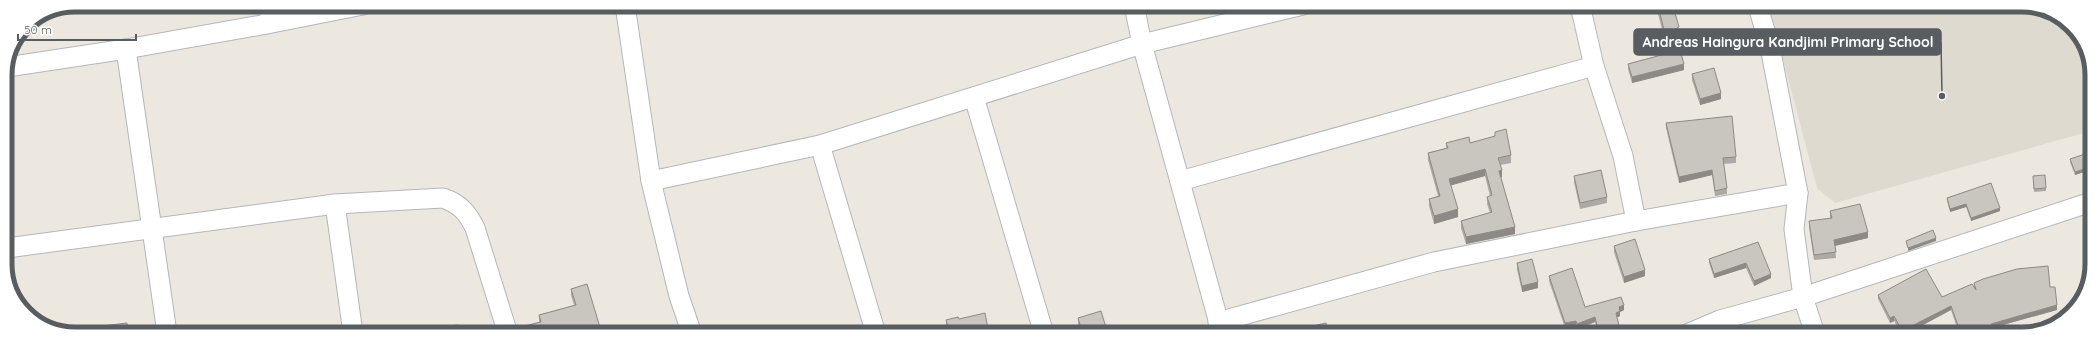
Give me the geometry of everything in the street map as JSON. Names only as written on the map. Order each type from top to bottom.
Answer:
[{"type":"street","points":[[267,24],[272,12]]},
{"type":"street","points":[[13,66],[126,49],[328,12]]},
{"type":"street","points":[[627,12],[651,181],[679,296],[690,327]]},
{"type":"street","points":[[1135,12],[1142,44],[1220,327]]},
{"type":"street","points":[[651,181],[820,145],[1142,44],[1274,12]]},
{"type":"street","points":[[1581,12],[1594,66],[1624,156],[1636,221]]},
{"type":"street","points":[[1760,12],[1771,52],[1798,193],[1794,229],[1803,297],[1813,327]]},
{"type":"street","points":[[126,49],[166,327]]},
{"type":"street","points":[[1180,181],[1594,66]]},
{"type":"street","points":[[974,97],[1042,327]]},
{"type":"street","points":[[820,145],[874,327]]},
{"type":"street","points":[[1223,327],[1434,262],[1636,221],[1798,193]]},
{"type":"street","points":[[12,247],[335,204],[443,198],[456,203],[468,214],[475,228],[506,327]]},
{"type":"street","points":[[335,204],[352,327]]},
{"type":"street","points":[[1704,327],[1720,320],[1803,297],[2085,204]]},
{"type":"shaded area","points":[[1771,12],[2022,12],[2038,14],[2050,18],[2064,28],[2077,44],[2084,63],[2085,133],[1835,203],[1817,188]]},
{"type":"building","points":[[1660,12],[1675,12],[1679,27],[1677,28],[1682,45],[1669,49]]},
{"type":"building","points":[[1680,50],[1684,64],[1632,77],[1628,64]]},
{"type":"building","points":[[1714,68],[1721,93],[1700,99],[1692,74]]},
{"type":"building","points":[[1732,116],[1736,157],[1723,158],[1727,188],[1715,191],[1712,170],[1679,177],[1666,123]]},
{"type":"building","points":[[1506,129],[1511,155],[1498,158],[1502,170],[1499,171],[1515,227],[1466,237],[1461,221],[1492,212],[1487,197],[1492,195],[1485,169],[1449,179],[1458,209],[1434,216],[1429,199],[1440,196],[1428,153],[1448,148],[1446,143],[1469,137],[1470,143],[1495,136],[1495,132]]},
{"type":"building","points":[[2085,154],[2085,169],[2075,172],[2070,159]]},
{"type":"building","points":[[1601,170],[1607,197],[1580,203],[1574,176]]},
{"type":"building","points":[[2045,175],[2046,188],[2034,189],[2033,176]]},
{"type":"building","points":[[1991,183],[2000,208],[1971,218],[1966,204],[1950,209],[1947,198]]},
{"type":"building","points":[[1860,204],[1868,232],[1834,240],[1836,252],[1814,255],[1809,221],[1832,218],[1830,211]]},
{"type":"building","points":[[1933,230],[1936,238],[1908,248],[1906,241]]},
{"type":"building","points":[[1635,239],[1645,270],[1624,277],[1614,246]]},
{"type":"building","points":[[1758,242],[1771,274],[1754,281],[1746,263],[1714,274],[1709,259]]},
{"type":"building","points":[[1532,259],[1538,282],[1522,286],[1517,263]]},
{"type":"building","points":[[2048,266],[2050,287],[2055,287],[2057,305],[1991,324],[1992,327],[1958,327],[1951,306],[1910,327],[1900,327],[1894,316],[1890,318],[1878,295],[1926,269],[1942,297],[1972,284],[1976,290],[1974,283],[2017,269]]},
{"type":"building","points":[[1572,268],[1585,307],[1621,297],[1624,305],[1619,307],[1620,311],[1616,313],[1619,327],[1597,327],[1595,317],[1577,324],[1576,321],[1565,323],[1549,276]]},
{"type":"building","points":[[587,284],[600,327],[520,327],[541,322],[539,315],[576,305],[571,289]]},
{"type":"building","points":[[1101,311],[1106,327],[1081,327],[1078,318]]},
{"type":"building","points":[[985,313],[988,327],[948,327],[946,320],[958,317],[959,319]]},
{"type":"building","points":[[127,323],[127,327],[93,327]]},
{"type":"building","points":[[1326,323],[1327,327],[1308,327]]},
{"type":"building","points":[[458,325],[458,327],[439,327]]},
{"type":"place","name":"Andreas Haingura Kandjimi Primary School","points":[[1942,96]]}]
